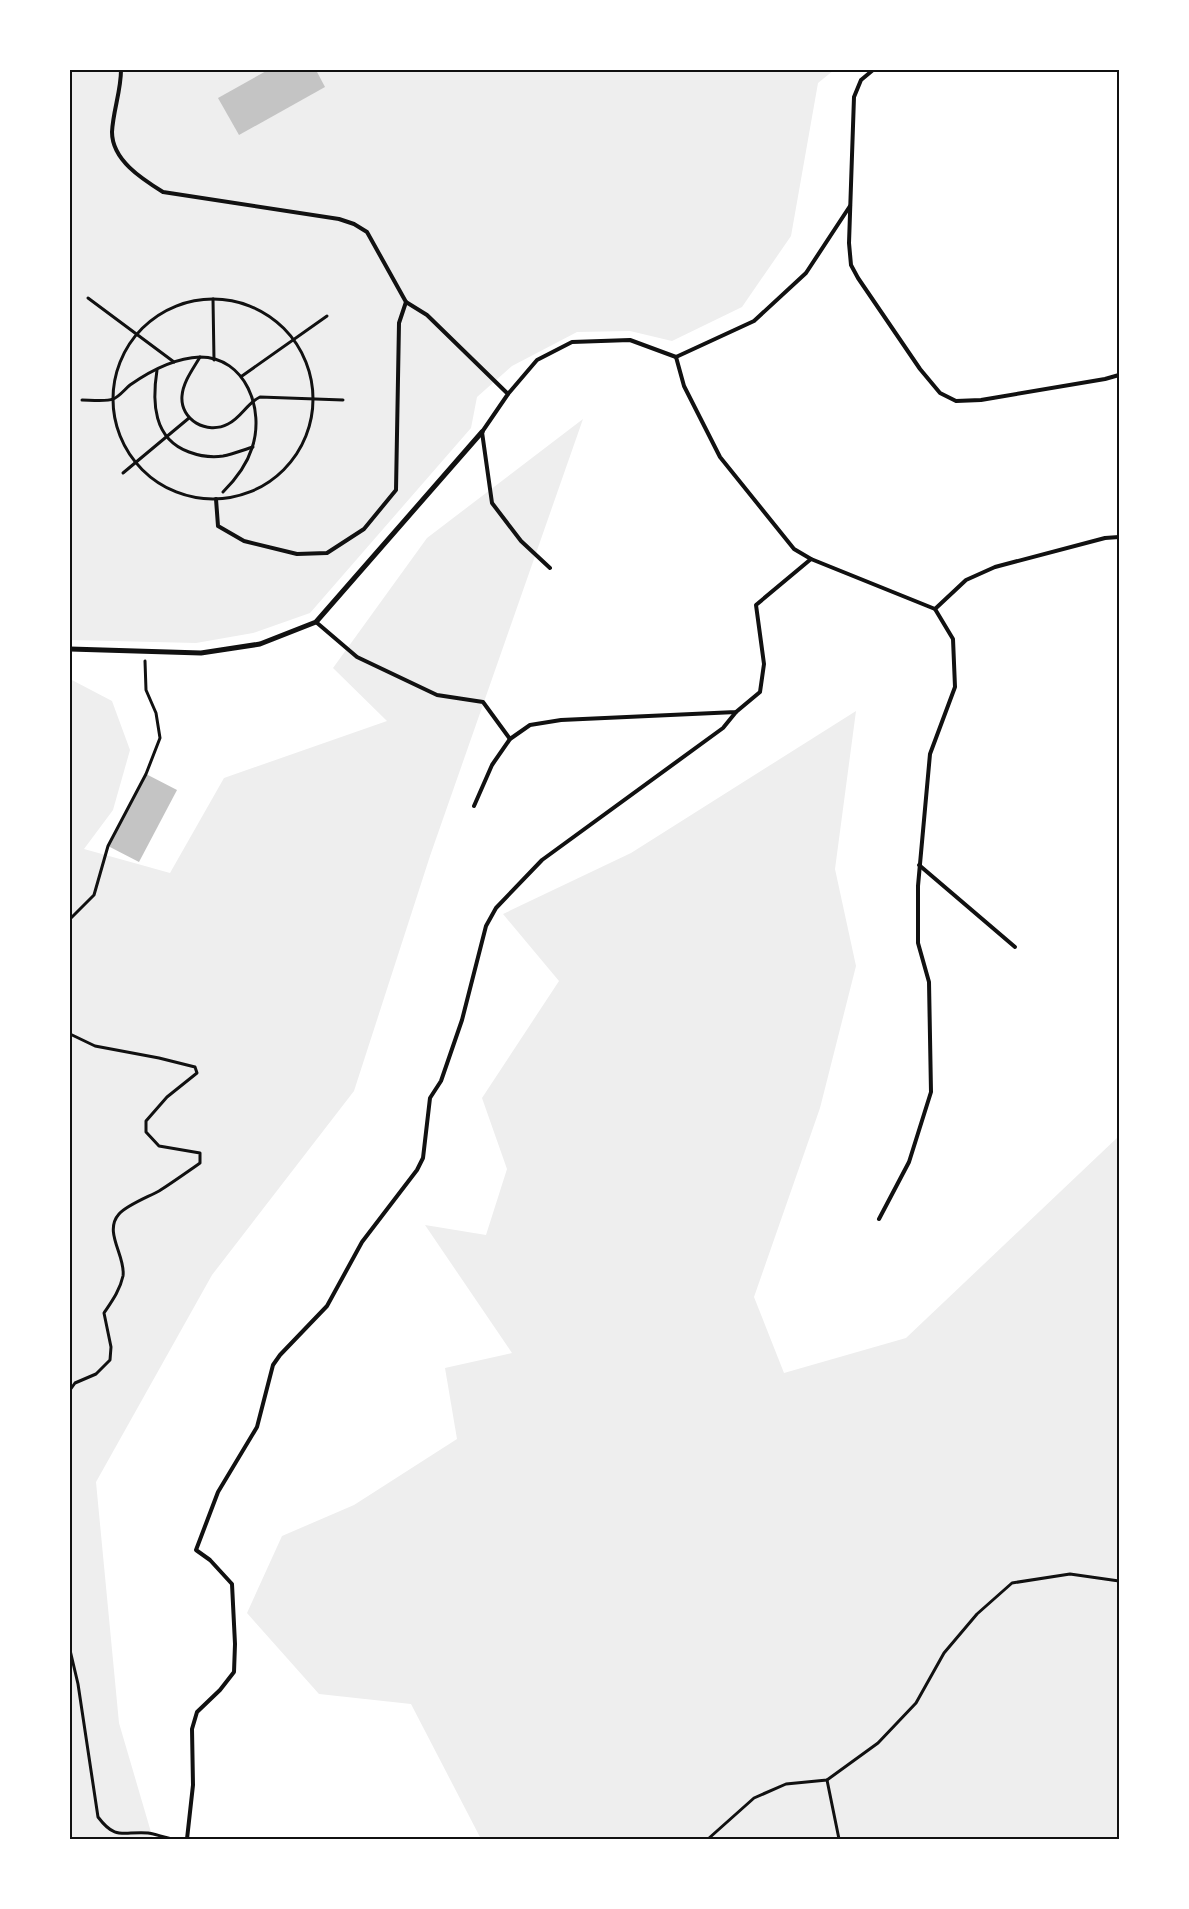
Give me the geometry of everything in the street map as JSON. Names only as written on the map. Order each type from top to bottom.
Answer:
[{"type":"street","points":[[70,649],[201,653],[260,644],[316,622],[482,432]]},
{"type":"lane","points":[[121,70],[112,132],[114,146],[120,156],[140,178],[163,192],[339,219],[354,224],[367,232],[406,302],[427,315],[508,394]]},
{"type":"lane","points":[[873,70],[861,80],[854,97],[849,243],[851,265],[869,295],[920,369],[940,393],[956,401],[981,400],[1119,375]]},
{"type":"lane","points":[[550,568],[521,541],[492,503],[482,432],[508,394],[537,360],[572,342],[630,340],[676,357],[754,321],[806,273],[850,206]]},
{"type":"lane","points":[[216,499],[218,526],[244,541],[297,554],[327,553],[364,529],[396,490],[399,323],[406,302]]},
{"type":"lane","points":[[676,357],[684,386],[720,457],[794,549],[811,559],[934,609],[953,639],[955,687],[930,754],[919,865],[918,943],[928,982],[931,1092],[909,1162],[879,1218]]},
{"type":"lane","points":[[934,609],[966,580],[995,567],[1106,538],[1119,538]]},
{"type":"lane","points":[[188,1839],[193,1785],[192,1729],[197,1712],[220,1690],[234,1672],[235,1644],[232,1584],[210,1560],[196,1550],[218,1492],[257,1427],[273,1365],[280,1355],[328,1306],[362,1242],[417,1170],[423,1158],[430,1098],[441,1081],[459,1028],[486,926],[496,908],[542,860],[723,728],[736,712],[760,692],[764,664],[756,605],[811,559]]},
{"type":"lane","points":[[316,622],[357,657],[437,695],[483,702],[510,739]]},
{"type":"lane","points":[[474,806],[492,765],[510,739],[530,725],[561,720],[736,712]]},
{"type":"lane","points":[[919,865],[1015,947]]},
{"type":"path","points":[[88,298],[174,362]]},
{"type":"path","points":[[212,299],[214,360]]},
{"type":"path","points":[[212,299],[236,302],[258,310],[277,323],[293,340],[306,364],[313,399],[308,429],[295,456],[273,479],[246,493],[216,499],[193,497],[172,490],[152,479],[136,463],[123,444],[115,422],[112,399],[114,381],[119,364],[126,348],[137,334],[152,319],[171,308],[191,302],[212,299]]},
{"type":"path","points":[[242,376],[328,316]]},
{"type":"path","points":[[200,357],[189,376],[182,396],[184,410],[196,424],[212,428],[227,425],[240,415],[253,400],[260,397],[343,400]]},
{"type":"path","points":[[82,400],[112,399],[141,377],[174,362],[200,357],[231,367],[242,376],[253,400],[256,423],[253,447],[244,466],[230,485],[216,499]]},
{"type":"path","points":[[158,369],[154,404],[166,437],[181,449],[201,456],[222,456],[253,447]]},
{"type":"path","points":[[123,473],[189,418]]},
{"type":"path","points":[[70,918],[94,896],[108,846],[146,774],[160,738],[156,713],[146,690],[144,651]]},
{"type":"path","points":[[70,1034],[95,1046],[195,1067],[197,1073],[167,1097],[146,1121],[146,1132],[159,1146],[200,1153],[200,1163],[161,1190],[120,1212],[114,1223],[116,1245],[123,1274],[117,1295],[104,1313],[111,1347],[110,1360],[96,1374],[76,1383],[70,1390]]},
{"type":"path","points":[[708,1839],[754,1798],[786,1784],[826,1780],[878,1743],[916,1703],[944,1653],[977,1614],[1012,1583],[1070,1574],[1119,1581]]},
{"type":"path","points":[[70,1650],[78,1684],[98,1817],[106,1828],[125,1835],[148,1833],[171,1839]]},
{"type":"path","points":[[826,1780],[839,1839]]},
{"type":"shaded area","points":[[70,70],[834,70],[818,83],[791,236],[742,307],[672,341],[630,331],[577,332],[512,366],[477,397],[471,428],[310,613],[253,633],[196,643],[70,640]]},
{"type":"shaded area","points":[[583,419],[430,856],[354,1091],[212,1275],[96,1482],[119,1723],[153,1839],[70,1839],[70,679],[112,701],[130,750],[113,810],[84,849],[170,873],[224,778],[387,721],[333,668],[427,538]]},
{"type":"shaded area","points":[[856,711],[835,869],[856,966],[820,1108],[754,1297],[784,1373],[906,1338],[1119,1136],[1119,1839],[481,1839],[411,1704],[319,1694],[247,1613],[282,1536],[354,1505],[457,1439],[445,1368],[512,1353],[425,1225],[486,1235],[507,1169],[482,1098],[559,981],[503,914],[631,853]]},
{"type":"building","points":[[268,70],[316,70],[325,87],[239,135],[218,98]]},
{"type":"building","points":[[146,774],[177,790],[139,862],[108,846]]}]
